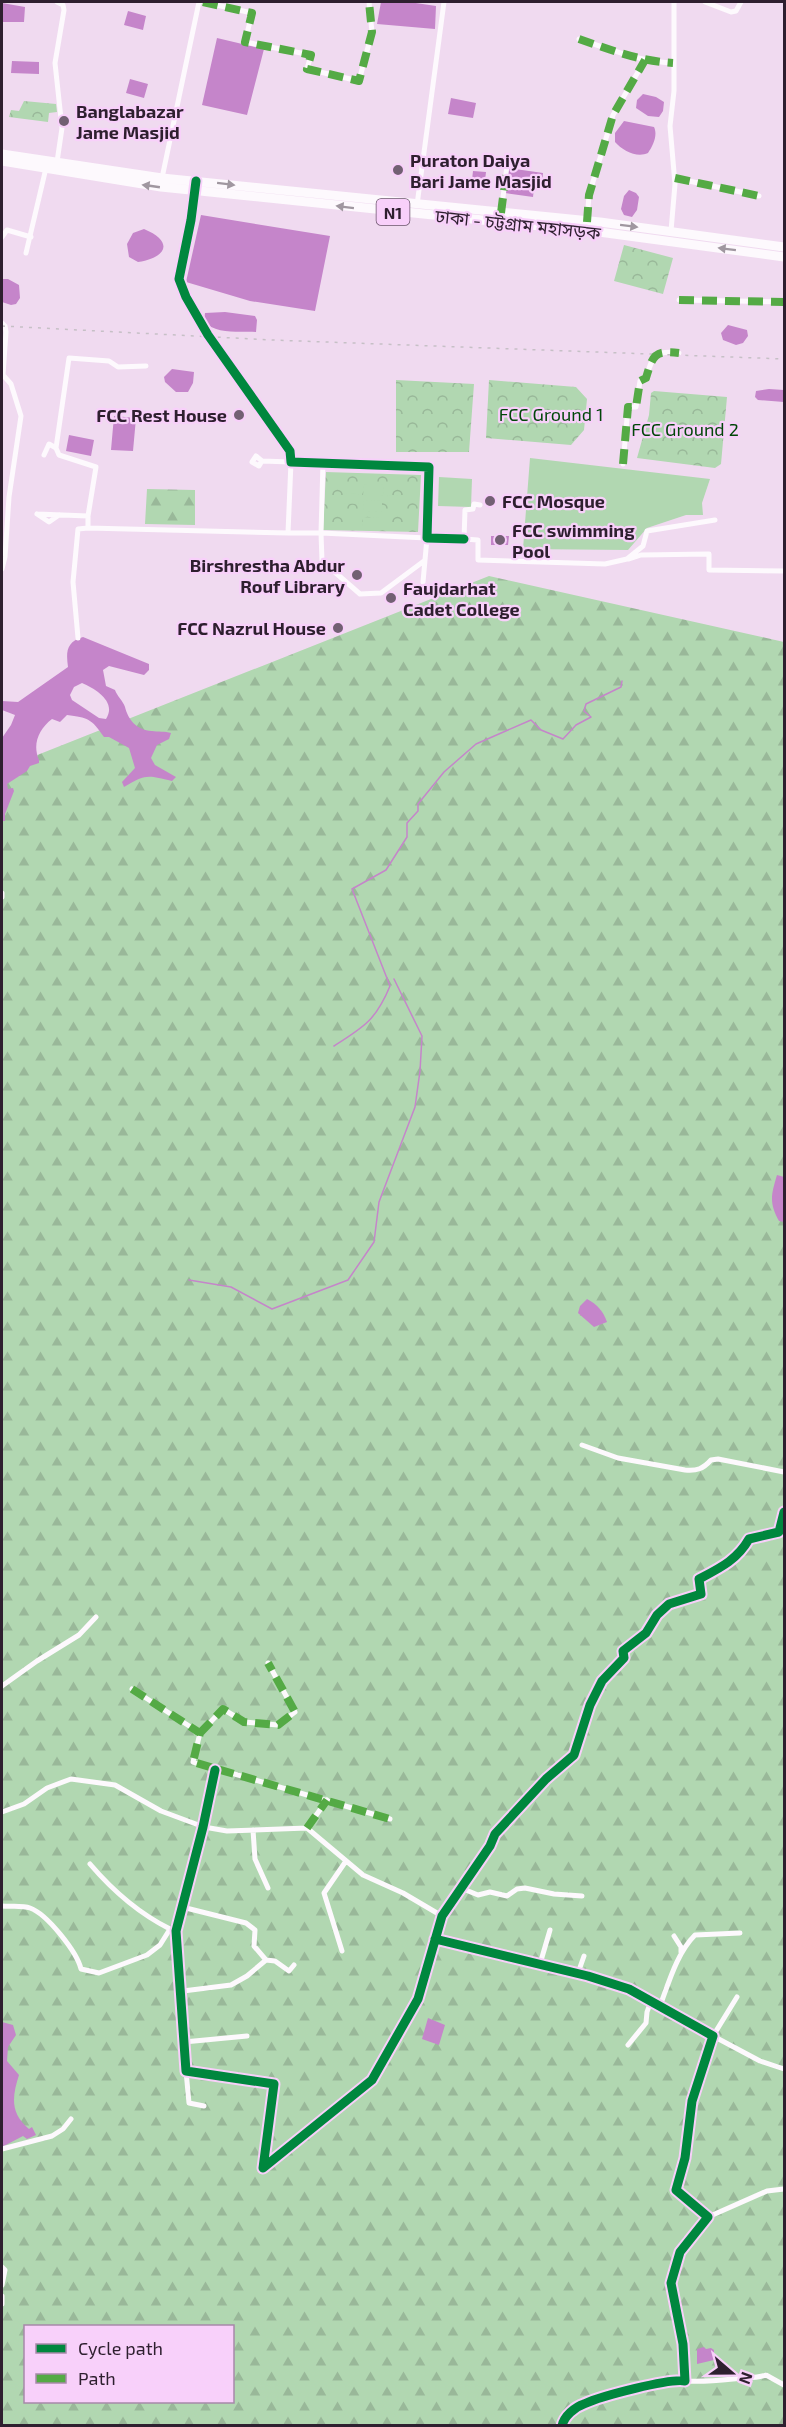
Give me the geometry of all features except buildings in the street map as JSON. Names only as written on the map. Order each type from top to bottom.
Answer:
[{"type":"highway","name":"ঢাকা - চট্টগ্রাম মহাসড়ক","points":[[2,154],[162,178],[195,186],[599,232],[784,256]]},
{"type":"highway","name":"ঢাকা - চট্টগ্রাম মহাসড়ক","points":[[2,161],[119,181],[501,213],[671,231],[784,247]]},
{"type":"street","points":[[57,2],[63,5],[64,10],[55,63],[62,128],[57,162]]},
{"type":"street","points":[[162,178],[201,2],[252,13],[245,42],[311,55],[307,69],[359,81],[372,32],[369,2]]},
{"type":"street","points":[[417,205],[444,2]]},
{"type":"street","points":[[671,231],[675,178],[670,126],[674,92],[674,2]]},
{"type":"street","points":[[705,2],[732,12],[736,11],[741,2]]},
{"type":"street","points":[[579,39],[615,53],[645,60],[673,63]]},
{"type":"street","points":[[586,222],[589,195],[613,115],[645,60]]},
{"type":"street","points":[[501,213],[508,158]]},
{"type":"street","points":[[26,253],[46,168]]},
{"type":"street","points":[[675,178],[759,196]]},
{"type":"street","points":[[195,186],[192,220],[179,279],[186,297],[208,335],[290,451],[288,533]]},
{"type":"street","points":[[2,237],[7,230],[31,237]]},
{"type":"street","points":[[679,300],[784,302]]},
{"type":"street","points":[[2,322],[5,326],[3,375],[11,384],[21,416],[9,497],[5,557],[2,569]]},
{"type":"street","points":[[623,464],[628,407],[636,407],[640,381],[646,378],[651,361],[657,354],[663,351],[679,353]]},
{"type":"street","points":[[88,528],[96,467],[59,455],[56,448],[69,358],[109,361],[118,367],[146,366]]},
{"type":"street","points":[[44,455],[47,444],[56,448]]},
{"type":"street","points":[[261,461],[429,467],[423,582]]},
{"type":"street","points":[[323,462],[322,561],[360,594],[381,593],[424,561]]},
{"type":"street","points":[[464,539],[465,510],[473,509],[474,504],[480,505]]},
{"type":"street","points":[[59,515],[88,516]]},
{"type":"street","points":[[627,560],[643,546],[647,531],[716,520]]},
{"type":"street","points":[[78,638],[73,582],[78,529],[88,528],[321,533],[477,540],[478,560],[605,564],[641,555],[709,554],[709,570],[784,571]]},
{"type":"street","points":[[582,1445],[618,1458],[685,1470],[696,1471],[706,1466],[711,1460],[718,1458],[730,1463],[756,1465],[784,1472]]},
{"type":"street","points":[[186,2071],[274,2084],[263,2168],[372,2080],[418,1999],[442,1916],[490,1846],[495,1834],[546,1779],[574,1755],[590,1705],[602,1681],[624,1658],[623,1651],[646,1633],[657,1615],[669,1604],[701,1594],[699,1579],[732,1561],[749,1539],[779,1532],[784,1512]]},
{"type":"street","points":[[2,1686],[44,1656],[79,1635],[96,1617]]},
{"type":"street","points":[[268,1663],[295,1712],[278,1725],[244,1722],[223,1709],[200,1733],[193,1762],[390,1819]]},
{"type":"street","points":[[132,1689],[200,1733]]},
{"type":"street","points":[[2,1906],[31,1908],[68,1942],[81,1968],[92,1972],[111,1969],[147,1955],[160,1945],[173,1930],[182,1907],[215,1770]]},
{"type":"street","points":[[2,1812],[24,1804],[47,1788],[71,1779],[115,1785],[161,1811],[203,1827],[227,1831],[307,1828],[363,1875],[403,1893],[442,1916]]},
{"type":"street","points":[[307,1828],[327,1800]]},
{"type":"street","points":[[253,1830],[255,1859],[268,1888]]},
{"type":"street","points":[[342,1951],[324,1893],[346,1861]]},
{"type":"street","points":[[90,1864],[105,1881],[144,1916],[173,1930]]},
{"type":"street","points":[[461,1888],[478,1895],[490,1892],[507,1896],[517,1889],[525,1888],[554,1894],[582,1896]]},
{"type":"street","points":[[182,1907],[246,1923],[255,1930],[254,1946],[266,1960],[275,1962],[289,1971],[294,1965]]},
{"type":"street","points":[[173,1930],[189,2103],[204,2106]]},
{"type":"street","points":[[540,1964],[550,1930]]},
{"type":"street","points":[[660,2006],[679,1959],[694,1935],[740,1933]]},
{"type":"street","points":[[674,1936],[681,1947],[679,1959]]},
{"type":"street","points":[[435,1939],[540,1964],[629,1989],[760,2061],[784,2069]]},
{"type":"street","points":[[578,1974],[584,1956]]},
{"type":"street","points":[[183,1991],[231,1985],[247,1976],[266,1960]]},
{"type":"street","points":[[708,2217],[676,2190],[685,2158],[692,2101],[713,2036],[737,1997]]},
{"type":"street","points":[[628,2045],[646,2023],[651,2001]]},
{"type":"street","points":[[184,2042],[247,2036]]},
{"type":"street","points":[[2,2149],[52,2136],[63,2129],[71,2119]]},
{"type":"street","points":[[685,2380],[683,2344],[670,2283],[680,2252],[708,2217],[767,2191],[784,2189]]},
{"type":"street","points":[[2,2267],[5,2270],[2,2285]]},
{"type":"street","points":[[2,2296],[2,2304]]},
{"type":"street","points":[[562,2426],[563,2418],[583,2404],[632,2390],[685,2380],[713,2383],[735,2379],[754,2379],[766,2375],[784,2385]]},
{"type":"green space","points":[[24,101],[56,104],[57,112],[49,113],[48,122],[9,117],[11,110],[19,111]]},
{"type":"green space","points":[[624,245],[673,258],[663,294],[614,281]]},
{"type":"green space","points":[[396,380],[474,384],[469,452],[396,452]]},
{"type":"green space","name":"FCC Ground 1","points":[[489,380],[576,387],[587,399],[584,430],[571,445],[486,438]]},
{"type":"green space","name":"FCC Ground 2","points":[[654,391],[727,397],[721,464],[715,468],[637,458],[649,415],[651,393]]},
{"type":"green space","points":[[530,458],[710,479],[702,503],[703,515],[686,515],[647,528],[628,550],[523,549]]},
{"type":"green space","points":[[326,472],[421,475],[418,532],[323,530]]},
{"type":"green space","points":[[439,477],[472,479],[471,507],[438,506]]},
{"type":"green space","points":[[364,484],[384,485],[383,496],[363,495]]},
{"type":"green space","points":[[147,489],[195,490],[195,525],[145,524]]},
{"type":"green space","points":[[343,493],[359,494],[358,504],[343,503]]},
{"type":"green space","points":[[388,495],[403,496],[403,505],[387,505]]},
{"type":"green space","points":[[364,500],[382,501],[382,512],[363,511]]},
{"type":"green space","points":[[363,517],[381,518],[381,528],[362,528]]},
{"type":"green space","points":[[489,576],[784,642],[784,2425],[2,2426],[2,769]]},
{"type":"shaded area","points":[[381,2],[409,2],[436,6],[435,29],[377,24]]},
{"type":"shaded area","points":[[2,3],[25,7],[24,22],[2,22]]},
{"type":"shaded area","points":[[128,11],[146,16],[143,30],[124,25]]},
{"type":"shaded area","points":[[217,38],[264,49],[247,115],[202,105]]},
{"type":"shaded area","points":[[12,61],[39,62],[39,74],[11,73]]},
{"type":"shaded area","points":[[130,79],[148,84],[144,98],[126,93]]},
{"type":"shaded area","points":[[643,94],[656,97],[664,102],[663,111],[659,117],[648,116],[636,108],[637,100]]},
{"type":"shaded area","points":[[451,98],[476,103],[473,118],[448,114]]},
{"type":"shaded area","points":[[624,121],[654,127],[654,140],[648,153],[639,155],[630,153],[615,142],[615,133]]},
{"type":"shaded area","points":[[508,168],[543,173],[542,184],[534,188],[533,197],[505,193]]},
{"type":"shaded area","points":[[473,171],[486,172],[484,190],[471,189]]},
{"type":"shaded area","points":[[629,190],[639,197],[637,210],[632,217],[624,215],[621,209],[624,196]]},
{"type":"shaded area","points":[[201,215],[330,236],[315,311],[250,301],[186,282]]},
{"type":"shaded area","points":[[144,229],[160,239],[163,249],[155,257],[138,262],[129,257],[127,244],[133,233]]},
{"type":"shaded area","points":[[2,279],[8,279],[19,285],[20,298],[16,304],[2,302]]},
{"type":"shaded area","points":[[225,312],[255,316],[256,332],[221,330],[204,321],[205,313]]},
{"type":"shaded area","points":[[728,325],[747,330],[748,336],[743,343],[736,345],[723,340],[721,333]]},
{"type":"shaded area","points":[[172,369],[194,372],[193,383],[188,392],[176,392],[165,382],[164,377]]},
{"type":"shaded area","points":[[784,390],[784,402],[758,400],[755,397],[756,391]]},
{"type":"shaded area","points":[[114,416],[136,418],[133,451],[111,450]]},
{"type":"shaded area","points":[[69,435],[94,440],[91,456],[66,451]]},
{"type":"shaded area","name":"FCC swimming Pool","points":[[491,536],[509,536],[508,545],[491,545]]},
{"type":"shaded area","points":[[83,637],[149,664],[149,670],[144,675],[109,666],[103,670],[106,686],[115,690],[128,716],[141,729],[171,733],[169,739],[157,745],[151,758],[155,765],[176,777],[172,781],[147,777],[124,787],[122,782],[135,768],[129,748],[109,737],[104,737],[88,720],[67,715],[60,722],[52,719],[40,732],[36,748],[39,763],[30,766],[27,771],[7,784],[8,789],[13,788],[14,791],[5,814],[5,821],[2,821],[2,738],[15,715],[2,710],[2,701],[18,702],[68,667],[68,648],[77,639]],"holes":[[[82,683],[107,702],[109,713],[106,719],[99,718],[72,700],[70,695],[74,687]]]},
{"type":"shaded area","points":[[777,1175],[784,1177],[784,1222],[779,1221],[772,1204]]},
{"type":"shaded area","points":[[587,1299],[600,1309],[607,1322],[594,1327],[578,1313],[580,1306]]},
{"type":"shaded area","points":[[428,2018],[445,2025],[439,2045],[422,2039]]},
{"type":"shaded area","points":[[2,2022],[13,2025],[16,2035],[8,2047],[7,2061],[19,2075],[14,2098],[16,2111],[23,2123],[29,2129],[32,2127],[36,2135],[27,2139],[23,2136],[2,2147]]},
{"type":"shaded area","points":[[704,2347],[714,2350],[714,2360],[697,2364],[697,2349]]},
{"type":"waterway","points":[[334,1046],[368,1022],[380,1007],[390,986],[352,889],[386,870],[407,837],[407,823],[418,811],[418,804],[444,772],[476,744],[531,720],[541,730],[563,739],[576,725],[591,717],[584,711],[586,704],[621,687],[622,681]]},
{"type":"waterway","points":[[189,1280],[231,1287],[272,1309],[348,1280],[374,1242],[379,1202],[415,1107],[420,1071],[422,1036],[394,979]]},
{"type":"railway","points":[[2,326],[272,340],[784,359]]},
{"type":"marked path","points":[[203,2],[252,13],[245,42],[311,55],[307,69],[359,81],[372,32],[369,2]]},
{"type":"marked path","points":[[579,39],[637,57],[673,63]]},
{"type":"marked path","points":[[587,222],[589,195],[613,115],[645,60]]},
{"type":"marked path","points":[[501,213],[508,158]]},
{"type":"marked path","points":[[675,178],[759,196]]},
{"type":"marked path","points":[[679,300],[784,302]]},
{"type":"marked path","points":[[623,464],[628,407],[636,407],[640,381],[646,378],[656,356],[664,352],[679,353]]},
{"type":"marked path","points":[[200,1733],[223,1709],[244,1722],[278,1725],[295,1712],[268,1663]]},
{"type":"marked path","points":[[132,1689],[200,1733],[193,1762],[390,1819]]},
{"type":"marked path","points":[[307,1828],[327,1800]]},
{"type":"cycle path","points":[[196,181],[179,279],[186,297],[208,335],[290,451],[291,462],[429,467],[427,538],[464,539]]},
{"type":"cycle path","points":[[215,1770],[176,1931],[186,2071],[274,2084],[263,2168],[372,2080],[418,1999],[442,1916],[490,1846],[495,1834],[546,1779],[574,1755],[590,1705],[602,1681],[624,1658],[623,1651],[646,1633],[657,1615],[669,1604],[701,1594],[699,1579],[733,1558],[749,1539],[779,1532],[784,1512]]},
{"type":"cycle path","points":[[435,1939],[588,1976],[629,1989],[713,2036],[692,2101],[685,2158],[676,2190],[708,2217],[680,2252],[671,2283],[683,2344],[685,2381],[619,2392],[581,2405],[567,2415],[562,2426]]},
{"type":"place","name":"Banglabazar Jame Masjid","points":[[64,121]]},
{"type":"place","name":"Puraton Daiya Bari Jame Masjid","points":[[398,170]]},
{"type":"place","name":"FCC Rest House","points":[[239,415]]},
{"type":"place","name":"FCC Mosque","points":[[490,501]]},
{"type":"place","name":"FCC swimming Pool","points":[[500,540]]},
{"type":"place","name":"Birshrestha Abdur Rouf Library","points":[[357,575]]},
{"type":"place","name":"Faujdarhat Cadet College","points":[[391,598]]},
{"type":"place","name":"FCC Nazrul House","points":[[338,628]]}]
